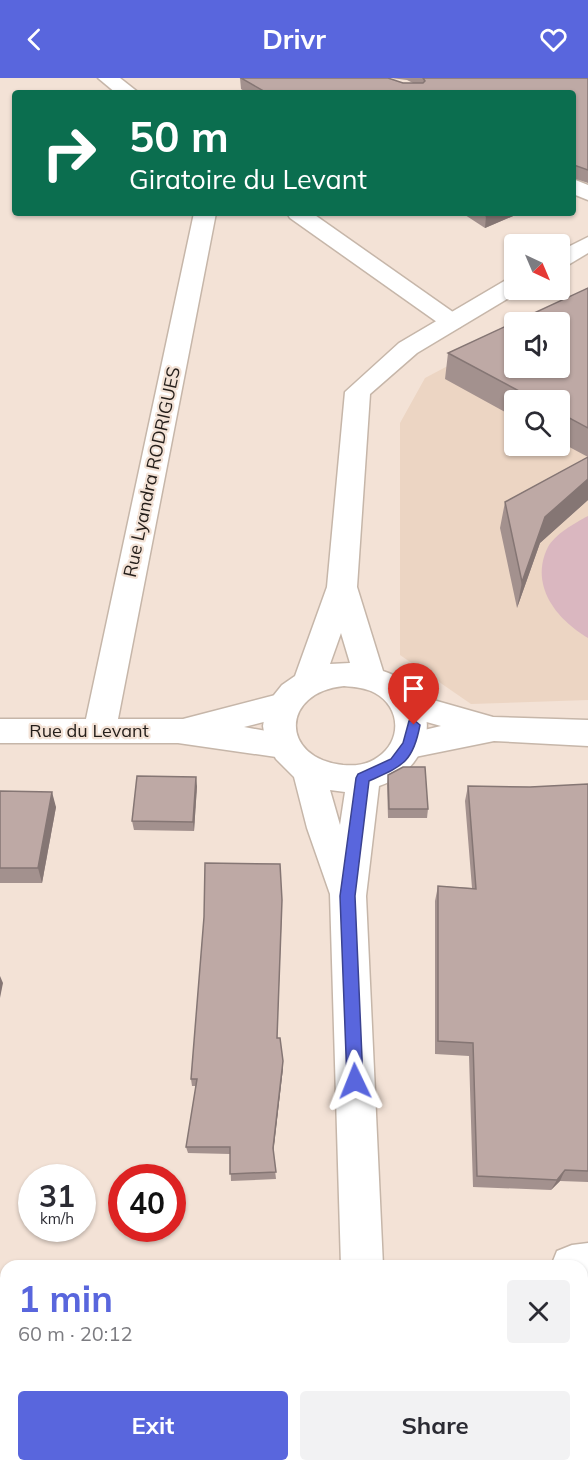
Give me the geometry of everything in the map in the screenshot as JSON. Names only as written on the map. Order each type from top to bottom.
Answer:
[{"type":"street","points":[[108,78],[125,90]]},
{"type":"street","name":"Rue Lyandra RODRIGUES","points":[[99,732],[205,216]]},
{"type":"street","points":[[302,216],[452,322]]},
{"type":"street","points":[[570,254],[588,244]]},
{"type":"street","points":[[570,263],[588,256]]},
{"type":"street","points":[[308,683],[342,587],[358,392],[408,348],[504,291]]},
{"type":"street","points":[[342,587],[370,678]]},
{"type":"street","points":[[344,674],[370,678],[392,688],[405,704],[414,725],[410,745],[396,763],[363,778],[347,779],[321,775],[298,763],[283,746],[278,725],[283,705],[298,689],[319,678],[344,674]]},
{"type":"street","points":[[405,704],[494,729]]},
{"type":"street","name":"Rue du Levant","points":[[178,731],[283,705]]},
{"type":"street","points":[[410,745],[494,729],[588,733]]},
{"type":"street","name":"Rue du Levant","points":[[0,731],[178,731],[283,746]]},
{"type":"street","points":[[308,769],[324,828],[348,896]]},
{"type":"street","points":[[362,1260],[348,896],[363,778]]},
{"type":"shaded area","points":[[588,292],[588,700],[471,704],[400,655],[400,423],[425,378],[504,336],[504,378],[570,378],[569,312]]},
{"type":"shaded area","points":[[588,516],[588,638],[556,611],[549,600],[542,575],[543,561],[551,542],[566,529]]},
{"type":"building","points":[[241,78],[388,78],[403,83],[423,83],[425,81],[423,78],[588,78],[588,170],[576,166],[576,90],[262,90]]},
{"type":"building","points":[[588,288],[588,428],[570,418],[570,390],[517,390],[448,353],[504,327],[504,378],[570,378],[570,312],[536,312],[562,300],[570,300],[570,296]]},
{"type":"building","points":[[588,457],[588,479],[545,517],[522,582],[505,502]]},
{"type":"building","points":[[403,767],[425,767],[428,809],[389,809],[388,775]]},
{"type":"building","points":[[137,776],[196,777],[193,822],[132,821]]},
{"type":"building","points":[[588,784],[588,1171],[565,1170],[557,1180],[477,1176],[473,1043],[438,1041],[438,886],[476,889],[468,786],[530,787]]},
{"type":"building","points":[[0,791],[52,792],[38,868],[0,868]]},
{"type":"building","points":[[205,863],[280,864],[282,900],[277,1038],[280,1038],[283,1061],[273,1148],[276,1172],[230,1174],[230,1147],[186,1147],[197,1079],[191,1079],[204,917]]},
{"type":"route","points":[[355,1081],[348,896],[363,778],[374,775],[396,763],[410,745],[414,725]]}]
